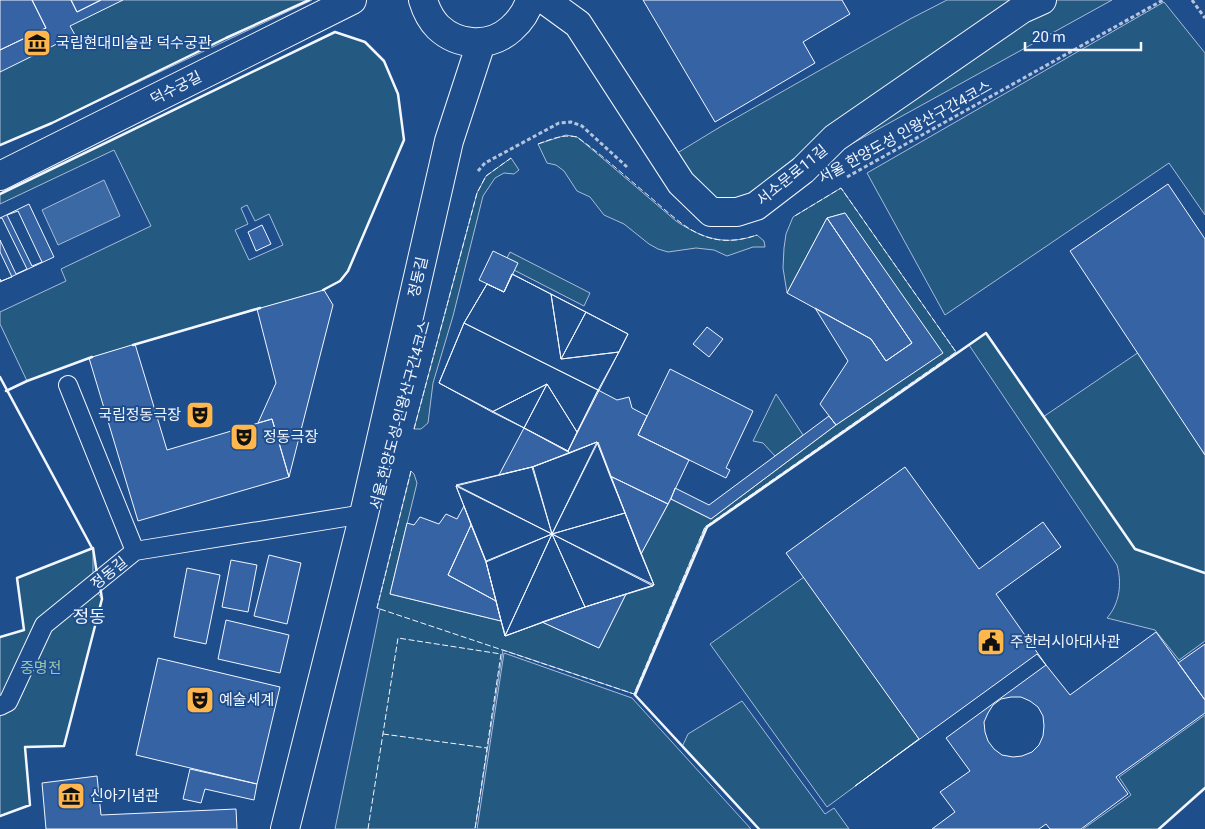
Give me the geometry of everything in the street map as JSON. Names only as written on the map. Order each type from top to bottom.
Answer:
[{"type":"street","name":"덕수궁길","points":[[0,176],[352,0]]},
{"type":"street","points":[[423,0],[428,14],[437,26],[450,36],[465,42],[481,43],[496,39],[507,33],[524,14],[530,0]]},
{"type":"street","name":"서소문로11길","points":[[545,0],[578,24],[681,183],[711,212],[737,212],[756,206],[803,170],[835,138],[1022,9],[1042,0]]},
{"type":"street","name":"정동길","points":[[285,829],[364,514],[449,141],[481,43]]},
{"type":"lane","points":[[68,385],[135,551]]},
{"type":"lane","name":"정동길","points":[[0,706],[8,702],[44,625],[135,551],[364,514]]},
{"type":"path","name":"서울 한양도성 인왕산구간4코스","points":[[844,179],[1163,0]]},
{"type":"path","points":[[1192,0],[1205,18]]},
{"type":"path","points":[[475,178],[478,171],[485,164],[560,123],[571,122],[582,126],[632,171]]},
{"type":"green space","points":[[0,0],[312,0],[52,123],[0,145]]},
{"type":"green space","points":[[947,0],[1112,0],[750,200],[734,204],[704,195],[674,155],[910,19]]},
{"type":"green space","points":[[1164,2],[1205,53],[1205,215],[1169,163],[945,315],[867,173]]},
{"type":"green space","points":[[335,32],[365,42],[384,61],[398,94],[404,140],[348,271],[340,281],[324,290],[89,358],[27,381],[0,324],[0,312],[66,281],[61,269],[151,226],[114,150],[0,204],[0,194]],"holes":[[[247,205],[255,221],[269,214],[283,245],[249,260],[235,230],[248,224],[241,208]]]},
{"type":"green space","points":[[566,135],[577,137],[676,221],[686,227],[715,239],[735,240],[757,235],[764,241],[765,247],[753,247],[727,256],[714,250],[696,248],[668,252],[649,244],[624,224],[604,215],[590,197],[577,191],[564,171],[556,165],[547,163],[538,144]]},
{"type":"green space","points":[[511,158],[519,170],[514,174],[504,173],[495,178],[483,196],[453,316],[433,383],[428,423],[421,429],[414,429],[477,193],[486,176]]},
{"type":"green space","points":[[841,188],[956,352],[705,527],[634,694],[503,650],[475,829],[335,829],[380,609],[377,608],[411,471],[417,483],[390,594],[501,621],[506,636],[542,622],[599,648],[626,594],[654,585],[641,554],[671,499],[711,519],[836,425],[942,353],[845,213],[827,218],[787,293],[783,268],[784,248],[786,234],[793,217]]},
{"type":"green space","points":[[510,252],[590,293],[584,306],[514,270],[517,263],[507,258]]},
{"type":"green space","points":[[986,333],[1043,417],[1139,352],[1205,455],[1205,641],[1179,660],[1155,630],[1107,618],[1115,606],[1119,593],[1117,565],[969,345]]},
{"type":"green space","points":[[776,394],[803,435],[775,456],[763,443],[753,441]]},
{"type":"green space","name":"중명전","points":[[93,548],[93,586],[102,599],[64,746],[25,747],[30,805],[0,816],[0,637],[24,630],[17,578]]},
{"type":"green space","points":[[804,577],[919,739],[827,807],[710,644]]},
{"type":"green space","points":[[504,653],[632,698],[751,829],[477,829]]},
{"type":"green space","points":[[742,701],[825,814],[834,808],[849,829],[759,829],[682,747],[688,734]]},
{"type":"green space","points":[[1205,715],[1205,788],[1159,829],[1083,829],[1131,795],[1119,777]]},
{"type":"shaded area","points":[[104,180],[120,216],[58,245],[42,210]]},
{"type":"building","points":[[0,0],[32,0],[46,28],[0,50]]},
{"type":"building","name":"국립현대미술관 덕수궁관","points":[[32,0],[71,0],[77,12],[101,0],[123,0],[70,26],[75,35],[0,72],[0,50],[46,28]]},
{"type":"building","points":[[71,0],[101,0],[77,12]]},
{"type":"building","points":[[643,0],[842,0],[850,14],[803,42],[815,63],[715,122]]},
{"type":"building","points":[[1168,184],[1205,239],[1205,455],[1070,251]]},
{"type":"building","points":[[29,204],[54,257],[12,277],[0,252],[0,240],[16,274],[27,269],[2,218],[0,218]],"holes":[[[18,211],[42,262],[32,266],[7,215]]]},
{"type":"building","points":[[845,213],[943,353],[836,425],[820,404],[848,361],[815,308],[871,339],[886,361],[912,343],[827,218]]},
{"type":"building","points":[[827,218],[912,343],[886,361],[871,339],[787,293]]},
{"type":"building","points":[[262,225],[271,244],[256,251],[248,232]]},
{"type":"building","points":[[493,251],[518,263],[504,292],[479,280]]},
{"type":"building","points":[[512,274],[628,334],[568,451],[439,383],[464,323],[487,284],[504,292]]},
{"type":"building","points":[[512,274],[551,294],[561,359],[619,352],[598,390],[464,323],[487,284],[504,292]]},
{"type":"building","points":[[324,290],[333,305],[289,477],[272,419],[258,423],[276,383],[257,309]]},
{"type":"building","points":[[551,294],[586,312],[561,359]]},
{"type":"building","points":[[586,312],[628,334],[619,352],[561,359]]},
{"type":"building","points":[[464,323],[598,390],[577,432],[547,384],[492,412],[439,383]]},
{"type":"building","points":[[707,327],[723,339],[709,357],[693,344]]},
{"type":"building","name":"정동극장","points":[[135,344],[167,450],[272,419],[289,477],[138,521],[89,358]]},
{"type":"building","points":[[670,369],[753,411],[726,468],[730,470],[726,478],[638,435]]},
{"type":"building","points":[[547,384],[577,432],[568,451],[524,428]]},
{"type":"building","points":[[547,384],[524,428],[492,412]]},
{"type":"building","points":[[598,390],[617,400],[629,397],[632,408],[647,416],[638,435],[689,460],[668,504],[610,476],[597,442],[570,453],[568,451]]},
{"type":"building","points":[[829,416],[836,425],[711,519],[671,499],[675,488],[709,505]]},
{"type":"building","points":[[524,428],[570,453],[532,467],[499,475]]},
{"type":"building","points":[[597,442],[654,585],[585,607],[505,636],[486,562],[456,486],[532,467]]},
{"type":"building","points":[[597,442],[552,534],[533,467]]},
{"type":"building","points":[[598,442],[625,513],[552,534]]},
{"type":"building","points":[[532,467],[552,534],[456,485]]},
{"type":"building","points":[[905,467],[979,569],[1043,522],[1061,547],[996,594],[1046,665],[1037,654],[855,786],[919,739],[786,553]]},
{"type":"building","points":[[610,476],[668,504],[641,554],[625,513]]},
{"type":"building","points":[[456,486],[552,534],[486,561]]},
{"type":"building","points":[[464,506],[471,525],[448,575],[496,601],[501,621],[390,594],[407,523],[414,525],[420,517],[439,524],[446,514],[457,519]]},
{"type":"building","points":[[625,513],[641,554],[654,585],[552,534]]},
{"type":"building","points":[[471,525],[486,562],[496,601],[448,575]]},
{"type":"building","points":[[552,534],[585,607],[505,636]]},
{"type":"building","points":[[552,534],[653,586],[585,607]]},
{"type":"building","points":[[552,534],[505,636],[486,562]]},
{"type":"building","points":[[269,555],[301,563],[287,624],[254,616]]},
{"type":"building","points":[[231,560],[257,565],[248,612],[222,607]]},
{"type":"building","points":[[187,568],[220,575],[206,644],[174,637]]},
{"type":"building","points":[[626,594],[599,648],[542,622],[585,607]]},
{"type":"building","points":[[226,620],[289,635],[280,673],[218,659]]},
{"type":"building","points":[[1156,632],[1205,700],[1205,713],[1116,777],[1128,794],[1081,829],[1050,829],[1046,824],[1039,829],[932,829],[955,812],[940,792],[970,771],[946,738],[1046,665],[1070,695]],"holes":[[[1021,697],[1038,707],[1043,716],[1043,736],[1039,745],[1032,752],[1013,757],[1002,755],[988,741],[984,722],[993,705],[1001,699]]]},
{"type":"building","points":[[1205,644],[1205,700],[1178,663]]},
{"type":"building","points":[[158,658],[280,687],[257,784],[136,755]]},
{"type":"building","points":[[190,769],[257,784],[254,800],[205,789],[201,803],[183,799]]},
{"type":"building","name":"신아기념관","points":[[97,776],[101,815],[236,809],[237,829],[46,829],[42,783]]},
{"type":"fence","points":[[538,144],[562,137],[577,137],[685,226],[697,233],[710,238],[724,240],[757,235]]},
{"type":"fence","points":[[414,429],[477,193],[486,176],[511,158]]},
{"type":"fence","points":[[411,471],[377,608],[634,694],[705,527],[956,352],[841,188],[793,217]]},
{"type":"fence","points":[[368,829],[398,638],[501,654],[475,829]]},
{"type":"fence","points":[[383,734],[487,748]]},
{"type":"wall","points":[[0,145],[52,123],[226,38],[309,0]]},
{"type":"wall","points":[[0,194],[335,32],[365,42],[384,61],[398,94],[404,140],[348,271],[340,281],[323,290]]},
{"type":"wall","points":[[133,345],[260,308]]},
{"type":"wall","points":[[759,829],[635,695],[707,527],[986,333],[1135,549],[1205,573]]},
{"type":"wall","points":[[6,391],[27,381],[92,357]]},
{"type":"wall","points":[[0,377],[92,548]]},
{"type":"wall","points":[[0,637],[24,630],[17,578],[93,548],[97,574]]},
{"type":"wall","points":[[0,816],[30,805],[25,747],[64,746],[102,599],[100,586]]},
{"type":"wall","points":[[1159,829],[1205,788]]},
{"type":"place","name":"국립현대미술관 덕수궁관","points":[[37,43]]},
{"type":"place","name":"국립정동극장","points":[[200,415]]},
{"type":"place","name":"정동극장","points":[[244,437]]},
{"type":"place","name":"주한러시아대사관","points":[[991,642]]},
{"type":"place","name":"예술세계","points":[[200,700]]},
{"type":"place","name":"신아기념관","points":[[71,796]]},
{"type":"district","name":"정동","points":[[89,616]]}]
